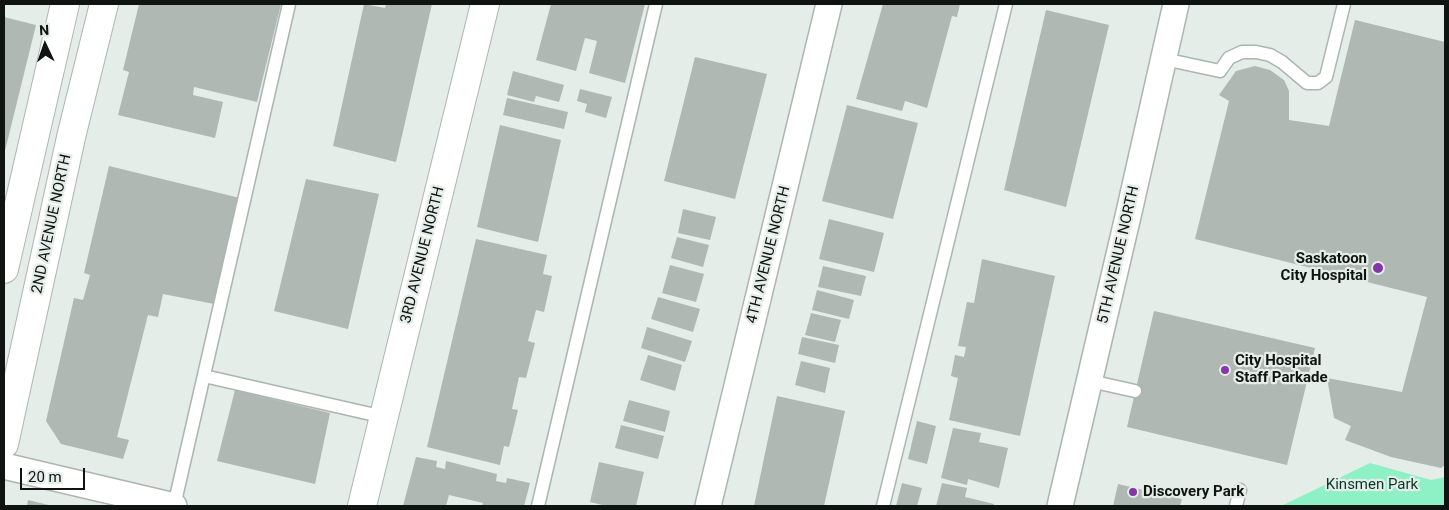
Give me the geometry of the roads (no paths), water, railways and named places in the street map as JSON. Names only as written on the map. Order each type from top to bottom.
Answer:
[{"type":"main road","points":[[4,269],[66,4]]},
{"type":"main road","name":"2ND AVENUE NORTH","points":[[4,444],[72,133],[104,4]]},
{"type":"main road","name":"3RD AVENUE NORTH","points":[[362,506],[484,4]]},
{"type":"street","name":"4TH AVENUE NORTH","points":[[708,506],[829,4]]},
{"type":"street","name":"5TH AVENUE NORTH","points":[[1060,506],[1176,4]]},
{"type":"street","points":[[4,466],[174,506]]},
{"type":"lane","points":[[174,506],[289,4]]},
{"type":"lane","points":[[538,506],[656,4]]},
{"type":"lane","points":[[883,506],[1006,4]]},
{"type":"lane","points":[[1164,59],[1220,71],[1229,58],[1242,52],[1256,52],[1276,58],[1307,83],[1318,83],[1326,77],[1344,4]]},
{"type":"lane","points":[[204,376],[384,417]]},
{"type":"lane","points":[[1090,381],[1135,392]]},
{"type":"lane","points":[[1236,506],[1240,490]]},
{"type":"place","name":"Saskatoon City Hospital","points":[[1378,268]]},
{"type":"place","name":"City Hospital Staff Parkade","points":[[1225,370]]},
{"type":"place","name":"Discovery Park","points":[[1133,492]]},
{"type":"park label","name":"Kinsmen Park","points":[[1372,485]]}]
